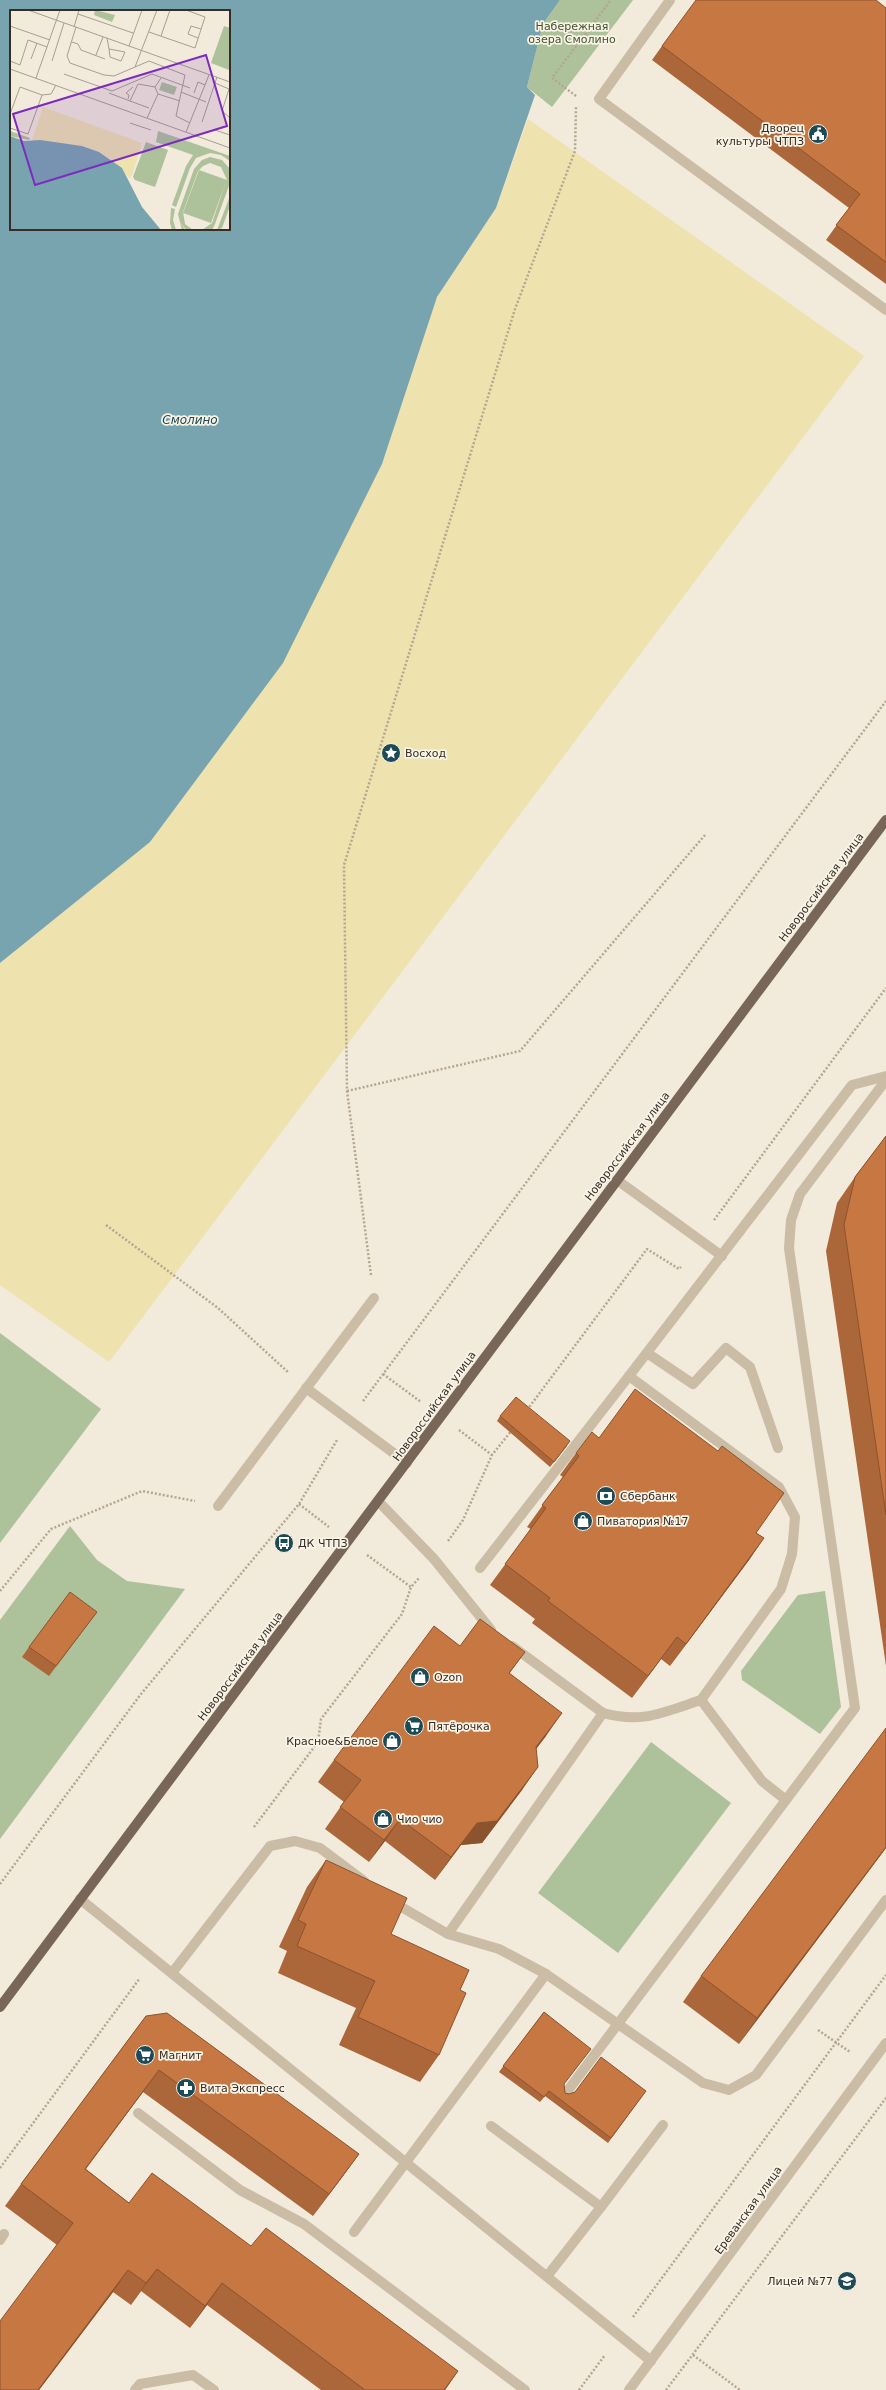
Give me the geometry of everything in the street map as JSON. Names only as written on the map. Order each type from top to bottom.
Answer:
[{"type":"main road","name":"Новороссийская улица","points":[[0,2007],[886,820]]},
{"type":"street","points":[[670,0],[599,100],[886,310]]},
{"type":"street","points":[[480,1568],[722,1256],[852,1085],[886,1076]]},
{"type":"street","points":[[566,2093],[855,1708],[789,1248],[791,1220],[800,1194],[886,1080]]},
{"type":"street","points":[[617,1180],[722,1256]]},
{"type":"street","points":[[218,1506],[374,1298]]},
{"type":"street","points":[[647,1353],[692,1384],[726,1348],[750,1367],[778,1448]]},
{"type":"street","points":[[378,1501],[434,1559],[489,1628],[603,1714],[622,1718],[647,1718],[701,1700],[781,1589],[792,1554],[795,1517],[779,1487],[629,1376]]},
{"type":"street","points":[[306,1388],[407,1463]]},
{"type":"street","points":[[701,1700],[762,1781],[786,1800]]},
{"type":"street","points":[[448,1934],[603,1714]]},
{"type":"street","points":[[172,1973],[270,1846],[295,1841],[320,1848],[370,1885]]},
{"type":"street","points":[[382,1895],[401,1908],[448,1934],[499,1949],[546,1974],[703,2083],[729,2090],[756,2075],[886,1900]]},
{"type":"street","points":[[80,1899],[406,2163],[548,2275],[651,2361]]},
{"type":"street","points":[[354,2232],[546,1974]]},
{"type":"street","name":"Ереванская улица","points":[[630,2390],[886,2043]]},
{"type":"street","points":[[138,2113],[240,2190],[304,2224],[525,2390]]},
{"type":"street","points":[[491,2126],[600,2206]]},
{"type":"street","points":[[548,2275],[663,2126]]},
{"type":"street","points":[[135,2390],[140,2384],[193,2375],[214,2390]]},
{"type":"path","points":[[374,1298],[347,1091],[344,865],[515,309],[575,151],[576,96],[552,78],[611,0]]},
{"type":"path","points":[[0,1884],[141,1694],[299,1504],[348,1420],[886,701]]},
{"type":"path","points":[[347,1091],[520,1051],[705,835]]},
{"type":"path","points":[[106,1225],[218,1308],[306,1388]]},
{"type":"path","points":[[0,1591],[51,1529],[142,1491],[218,1506]]},
{"type":"path","points":[[579,2390],[886,1975]]},
{"type":"path","points":[[800,2016],[835,2044],[872,2063]]},
{"type":"path","points":[[666,2390],[886,2098]]},
{"type":"path","points":[[693,2355],[740,2390]]},
{"type":"green space","name":"Набережная озера Смолино","points":[[560,0],[633,0],[552,107],[527,87],[543,24]]},
{"type":"green space","points":[[0,1333],[101,1409],[0,1543]]},
{"type":"green space","points":[[70,1526],[97,1560],[127,1581],[185,1589],[0,1839],[0,1620]]},
{"type":"green space","points":[[825,1591],[841,1707],[820,1734],[742,1680],[741,1671],[798,1595]]},
{"type":"green space","points":[[651,1742],[731,1803],[618,1953],[538,1893]]},
{"type":"sand","name":"Восход","points":[[528,119],[864,356],[109,1362],[0,1285],[0,963],[13,953],[382,464],[437,297],[496,208]]},
{"type":"water","name":"Смолино","points":[[0,0],[560,0],[543,24],[527,87],[535,95],[496,208],[437,297],[382,464],[283,663],[150,842],[0,963]]},
{"type":"building","name":"Дворец культуры ЧТПЗ","points":[[696,0],[876,0],[886,8],[886,262],[836,225],[860,194],[662,46]]},
{"type":"building","points":[[886,1136],[886,1515],[844,1225],[855,1177]]},
{"type":"building","points":[[635,1389],[718,1451],[722,1446],[784,1493],[756,1533],[764,1538],[686,1644],[677,1637],[648,1676],[548,1601],[550,1598],[505,1564],[546,1508],[542,1505],[579,1456],[576,1453],[592,1432],[599,1438]]},
{"type":"building","points":[[516,1397],[570,1441],[554,1462],[500,1416]]},
{"type":"building","points":[[70,1592],[97,1612],[56,1666],[29,1647]]},
{"type":"building","points":[[480,1619],[525,1652],[509,1673],[562,1713],[536,1747],[538,1767],[497,1821],[477,1823],[451,1857],[400,1819],[384,1840],[340,1807],[361,1780],[334,1760],[434,1626],[460,1646]]},
{"type":"building","points":[[886,1728],[886,1847],[757,2018],[701,1976]]},
{"type":"building","points":[[326,1860],[407,1898],[391,1934],[469,1970],[460,1990],[466,1993],[439,2055],[358,2017],[375,1981],[297,1946],[306,1924],[298,1920]]},
{"type":"building","points":[[544,2012],[591,2049],[564,2084],[565,2093],[569,2094],[575,2092],[601,2057],[646,2091],[611,2138],[549,2091],[544,2097],[503,2066]]},
{"type":"building","points":[[167,2013],[359,2154],[329,2194],[159,2070],[85,2169],[129,2203],[152,2173],[251,2246],[266,2228],[458,2371],[444,2390],[365,2390],[222,2283],[205,2306],[157,2269],[146,2283],[128,2270],[38,2390],[0,2390],[0,2321],[73,2223],[21,2184],[146,2016]]},
{"type":"place","name":"Дворец культуры ЧТПЗ","points":[[818,134]]},
{"type":"place","name":"Восход","points":[[391,753]]},
{"type":"place","name":"Сбербанк","points":[[606,1496]]},
{"type":"place","name":"Пиватория №17","points":[[583,1521]]},
{"type":"place","name":"ДК ЧТПЗ","points":[[284,1543]]},
{"type":"place","name":"Ozon","points":[[420,1677]]},
{"type":"place","name":"Пятёрочка","points":[[414,1726]]},
{"type":"place","name":"Красное&Белое","points":[[392,1741]]},
{"type":"place","name":"Чио чио","points":[[383,1819]]},
{"type":"place","name":"Магнит","points":[[145,2055]]},
{"type":"place","name":"Вита Экспресс","points":[[186,2088]]},
{"type":"place","name":"Лицей №77","points":[[847,2281]]}]
